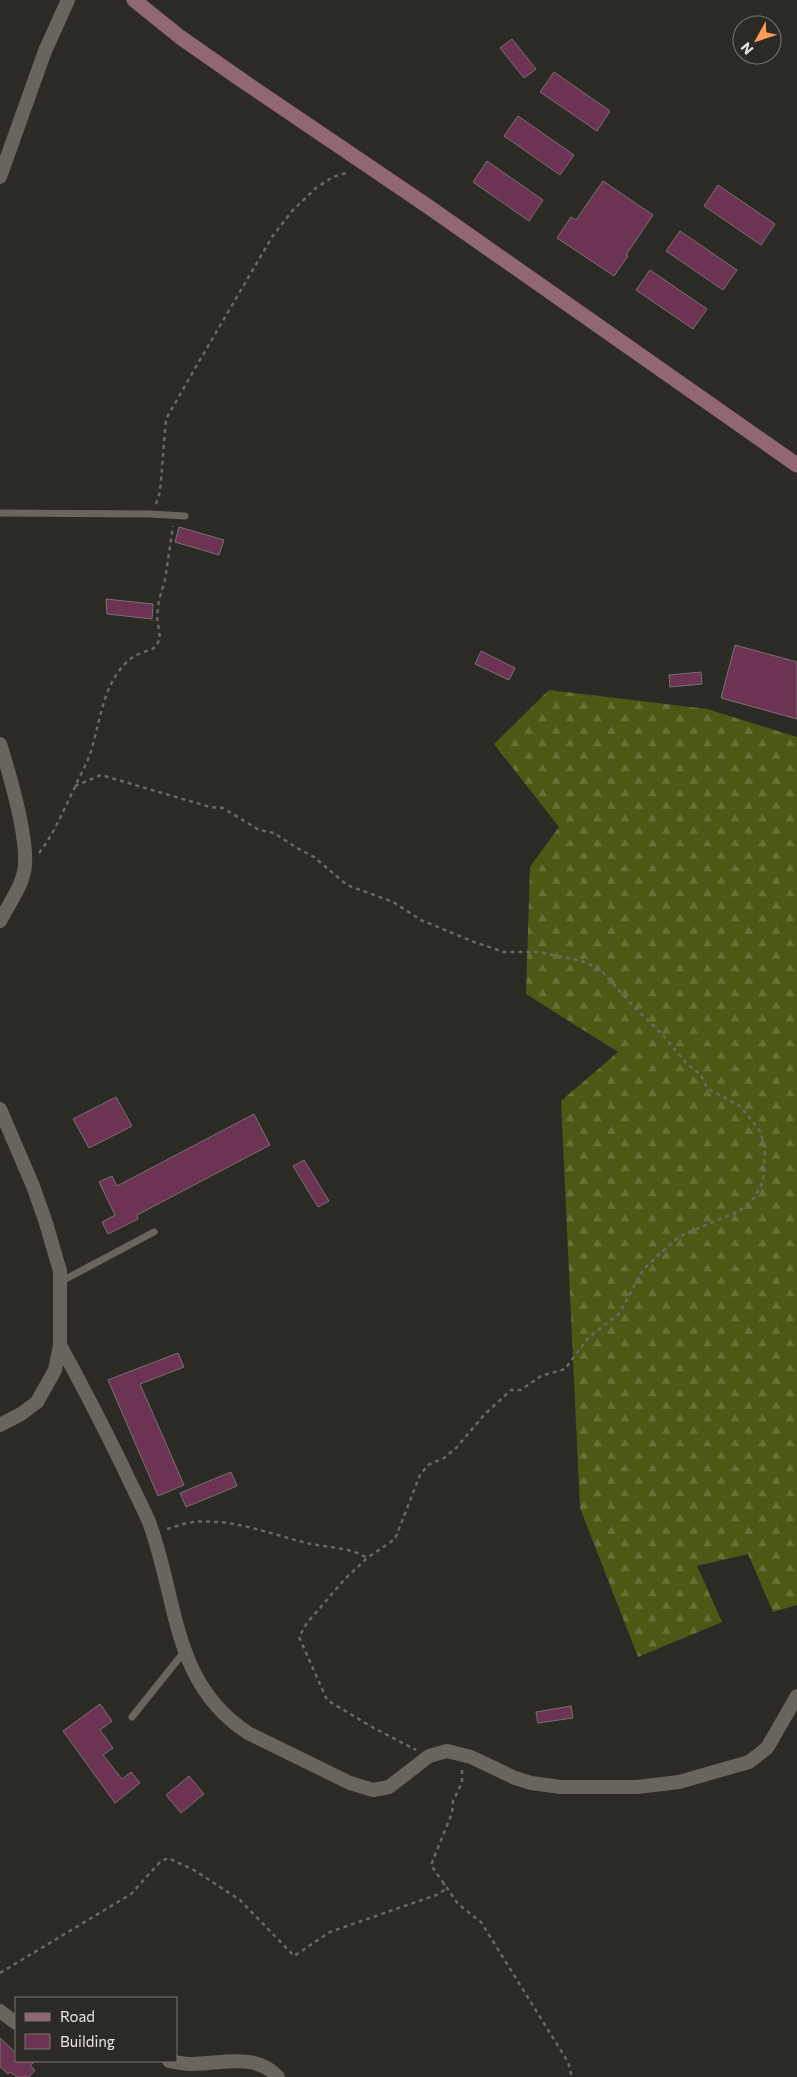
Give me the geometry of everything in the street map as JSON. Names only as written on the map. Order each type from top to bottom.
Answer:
[{"type":"street","points":[[0,178],[46,51],[68,0]]},
{"type":"street","points":[[134,0],[188,43],[530,278],[797,465]]},
{"type":"street","points":[[0,744],[20,821],[25,866],[21,881],[0,921]]},
{"type":"street","points":[[0,1109],[33,1186],[60,1271],[60,1345],[55,1370],[37,1402],[21,1414],[0,1424]]},
{"type":"street","points":[[60,1345],[98,1416],[148,1521],[163,1567],[184,1652],[195,1676],[210,1698],[235,1724],[256,1737],[350,1783],[372,1790],[390,1787],[428,1756],[447,1751],[462,1754],[516,1778],[553,1786],[630,1787],[678,1782],[749,1762],[760,1755],[767,1748],[797,1696]]},
{"type":"street","points":[[0,2011],[15,2022]]},
{"type":"street","points":[[177,2062],[192,2064],[236,2060],[251,2062],[264,2067],[278,2077]]},
{"type":"lane","points":[[0,513],[185,516]]},
{"type":"lane","points":[[60,1282],[154,1232]]},
{"type":"lane","points":[[132,1717],[184,1652]]},
{"type":"path","points":[[150,514],[160,492],[166,419],[272,237],[292,211],[316,188],[333,177],[346,173],[354,157]]},
{"type":"path","points":[[25,866],[47,843],[75,786],[91,752],[106,696],[120,669],[130,658],[156,647],[160,638],[158,600],[166,580],[174,517]]},
{"type":"path","points":[[75,786],[102,775],[210,807],[223,808],[259,830],[274,832],[329,868],[347,885],[393,902],[421,920],[491,949],[504,952],[538,952],[582,961],[600,969],[634,1007],[663,1035],[686,1063],[701,1076],[707,1088],[740,1106],[760,1131],[765,1148],[764,1174],[763,1182],[754,1198],[739,1211],[680,1236],[644,1270],[619,1314],[589,1337],[565,1369],[541,1376],[521,1390],[511,1390],[484,1415],[456,1448],[444,1458],[428,1465],[420,1475],[395,1539],[367,1558],[320,1608],[298,1638],[327,1700],[372,1727],[428,1756]]},
{"type":"path","points":[[153,1535],[163,1530],[192,1522],[214,1522],[246,1526],[273,1535],[356,1551],[367,1558]]},
{"type":"path","points":[[462,1754],[460,1763],[463,1774],[462,1784],[453,1801],[452,1813],[431,1864],[458,1904],[481,1922],[568,2062],[571,2073],[569,2077]]},
{"type":"path","points":[[0,1973],[131,1894],[160,1862],[168,1858],[194,1870],[240,1900],[294,1956],[330,1932],[439,1894],[444,1890],[444,1883]]},
{"type":"green space","points":[[549,690],[707,709],[797,737],[797,1605],[773,1612],[748,1554],[697,1566],[722,1622],[638,1657],[580,1508],[561,1101],[618,1052],[526,994],[530,867],[559,827],[494,744]]},
{"type":"building","points":[[512,39],[536,69],[524,78],[500,48]]},
{"type":"building","points":[[554,72],[610,111],[597,131],[540,92]]},
{"type":"building","points":[[518,116],[574,155],[560,175],[504,136]]},
{"type":"building","points":[[487,161],[543,200],[529,221],[473,182]]},
{"type":"building","points":[[603,181],[653,215],[614,276],[557,238],[571,217],[576,220]]},
{"type":"building","points":[[718,185],[775,224],[761,245],[704,206]]},
{"type":"building","points":[[680,231],[737,270],[723,290],[666,251]]},
{"type":"building","points":[[650,270],[707,309],[693,329],[636,290]]},
{"type":"building","points":[[179,527],[224,540],[219,555],[175,542]]},
{"type":"building","points":[[106,599],[153,604],[152,619],[107,614]]},
{"type":"building","points":[[735,645],[797,662],[797,719],[721,698]]},
{"type":"building","points":[[481,651],[515,668],[509,680],[475,664]]},
{"type":"building","points":[[701,672],[702,684],[670,687],[669,675]]},
{"type":"building","points":[[116,1097],[132,1126],[89,1148],[73,1119]]},
{"type":"building","points":[[254,1114],[270,1145],[137,1215],[138,1219],[108,1234],[102,1222],[115,1215],[99,1182],[112,1176],[117,1186]]},
{"type":"building","points":[[304,1160],[329,1201],[318,1207],[293,1166]]},
{"type":"building","points":[[178,1353],[184,1367],[140,1384],[184,1485],[158,1496],[108,1380]]},
{"type":"building","points":[[231,1472],[237,1486],[186,1507],[180,1493]]},
{"type":"building","points":[[100,1704],[112,1721],[100,1730],[113,1748],[103,1755],[122,1779],[131,1772],[140,1783],[115,1803],[63,1731]]},
{"type":"building","points":[[571,1706],[573,1718],[538,1723],[536,1712]]},
{"type":"building","points":[[189,1776],[204,1794],[181,1813],[166,1795]]},
{"type":"building","points":[[0,2038],[15,2052],[15,2062],[34,2062],[30,2066],[35,2070],[29,2077],[17,2077],[10,2072],[8,2074],[0,2067]]}]
